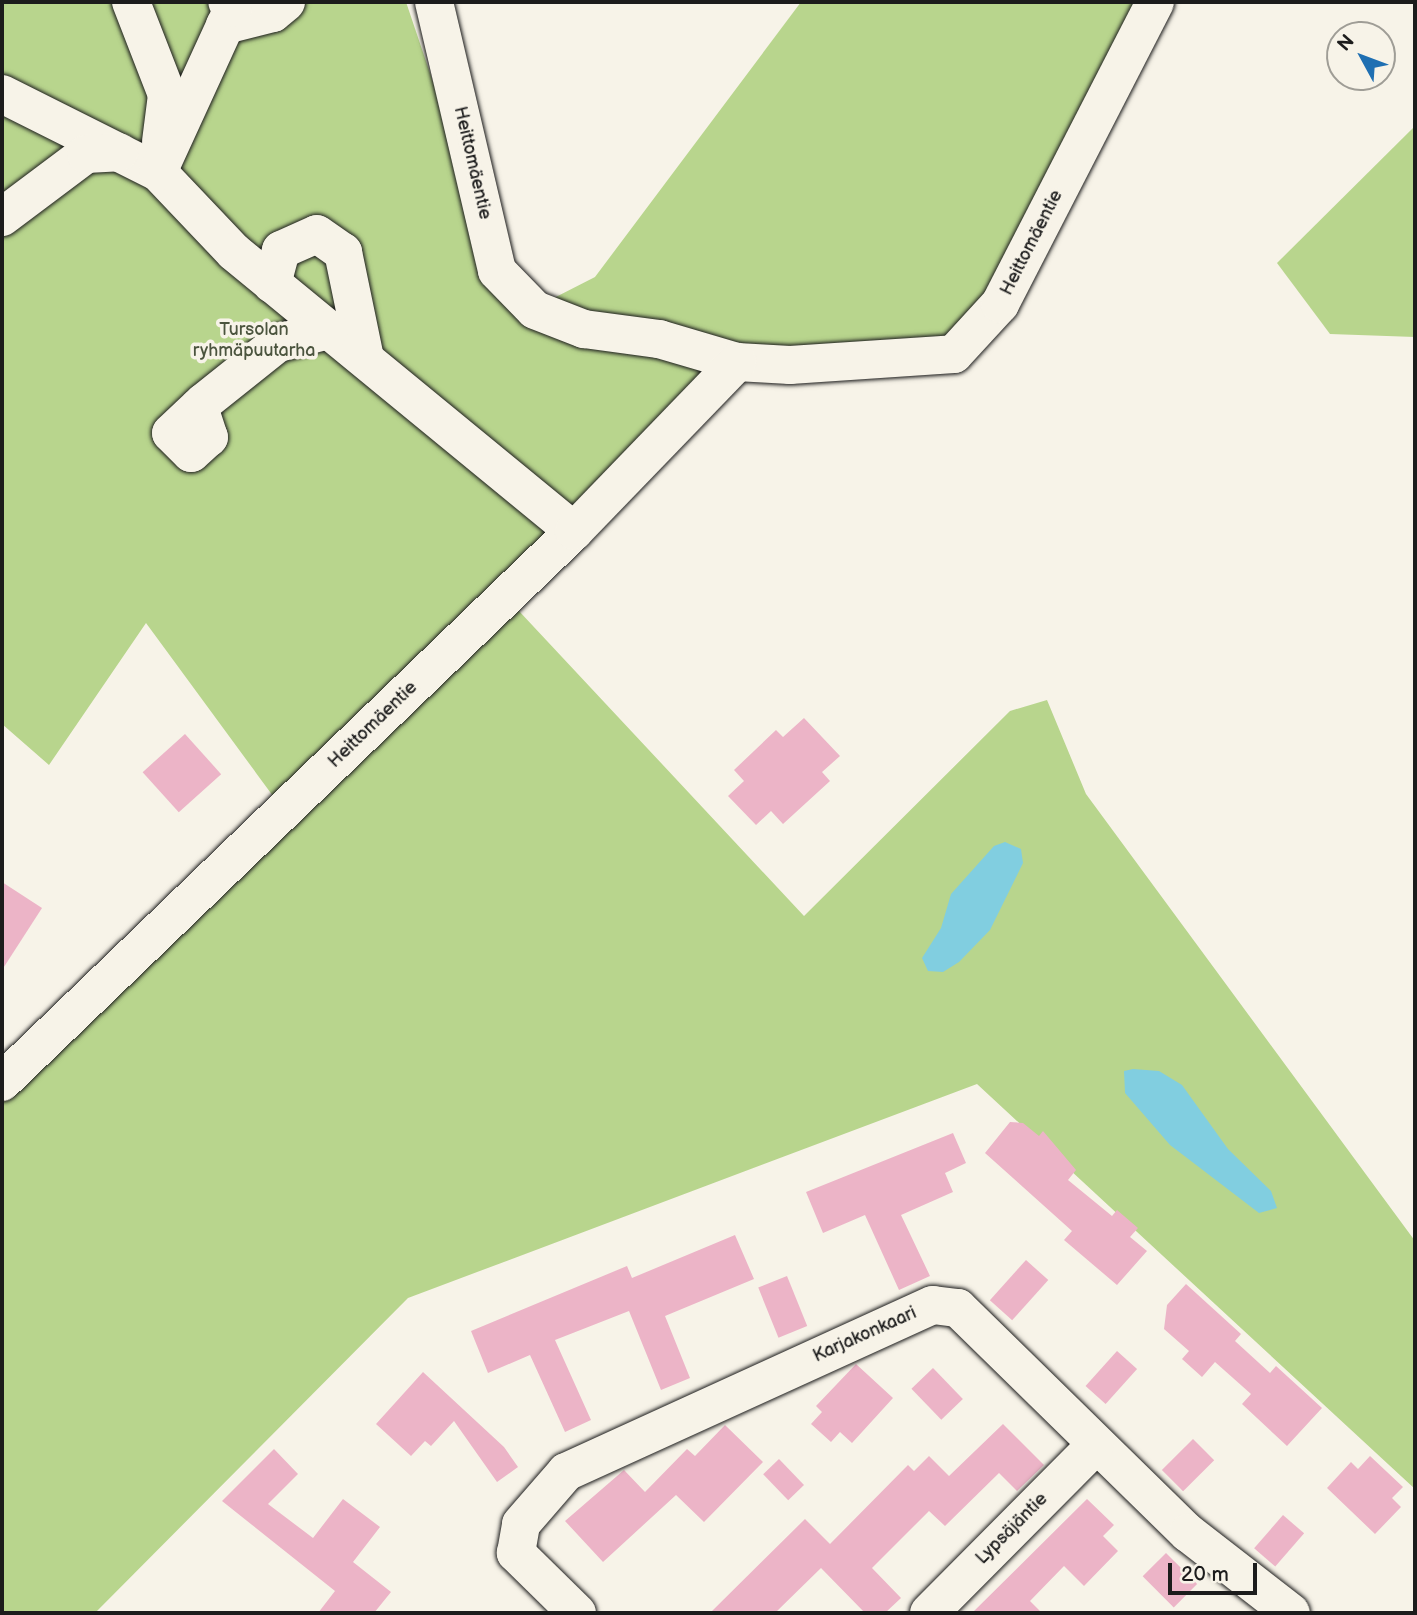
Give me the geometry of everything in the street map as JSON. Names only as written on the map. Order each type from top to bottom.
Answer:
[{"type":"street","points":[[131,2],[167,95],[158,172]]},
{"type":"street","points":[[158,172],[230,9],[273,13],[286,2]]},
{"type":"street","name":"Heittomäentie","points":[[433,2],[497,271],[536,310],[584,330],[659,339],[737,362],[803,365],[954,354],[1000,304],[1155,2]]},
{"type":"street","points":[[2,94],[158,172],[234,252],[573,531]]},
{"type":"street","points":[[2,217],[86,154],[119,152]]},
{"type":"street","points":[[272,284],[281,250],[317,234],[343,252],[365,358]]},
{"type":"street","points":[[199,407],[278,342],[329,330]]},
{"type":"street","name":"Heittomäentie","points":[[2,1082],[573,531],[737,362]]},
{"type":"street","name":"Karjakonkaari","points":[[577,1613],[516,1553],[521,1524],[566,1472],[933,1305],[958,1308],[1096,1446],[1237,1576],[1292,1613]]},
{"type":"street","name":"Lypsäjäntie","points":[[929,1613],[1096,1446]]},
{"type":"green space","name":"Tursolan ryhmäpuutarha","points":[[2,2],[406,2],[497,271],[535,310],[737,362],[506,597],[804,916],[1010,711],[1047,700],[1086,794],[1415,1241],[1415,1489],[977,1084],[408,1298],[95,1613],[2,1613],[2,1082],[284,811],[146,623],[49,765],[2,724]]},
{"type":"green space","points":[[801,2],[1142,2],[979,313],[949,340],[732,349],[546,302],[595,277]]},
{"type":"green space","points":[[1415,126],[1415,337],[1330,334],[1277,263]]},
{"type":"water","points":[[1005,842],[1021,849],[1023,863],[990,930],[959,962],[943,972],[928,971],[922,958],[941,928],[951,894],[994,846]]},
{"type":"water","points":[[1124,1071],[1159,1071],[1182,1085],[1228,1149],[1271,1191],[1277,1208],[1259,1213],[1170,1145],[1125,1093]]},
{"type":"building","points":[[804,718],[840,756],[822,772],[830,781],[783,824],[771,811],[756,825],[728,796],[744,781],[734,770],[776,730],[783,737]]},
{"type":"building","points":[[185,734],[221,774],[179,812],[143,772]]},
{"type":"building","points":[[2,882],[42,908],[2,970]]},
{"type":"building","points":[[1010,1122],[1023,1123],[1039,1136],[1043,1131],[1076,1170],[1068,1180],[1112,1216],[1117,1210],[1138,1228],[1130,1237],[1147,1251],[1117,1285],[1064,1240],[1072,1231],[985,1153]]},
{"type":"building","points":[[953,1133],[966,1163],[945,1173],[953,1192],[901,1215],[930,1276],[899,1290],[865,1215],[823,1233],[806,1192]]},
{"type":"building","points":[[735,1235],[754,1279],[665,1316],[690,1378],[661,1390],[629,1311],[555,1340],[591,1420],[565,1432],[530,1355],[488,1373],[471,1331],[627,1266],[632,1278]]},
{"type":"building","points":[[1026,1260],[1048,1280],[1012,1320],[990,1300]]},
{"type":"building","points":[[787,1276],[807,1326],[778,1338],[758,1288]]},
{"type":"building","points":[[1186,1284],[1241,1334],[1235,1341],[1270,1373],[1276,1366],[1322,1408],[1287,1446],[1242,1404],[1251,1394],[1215,1362],[1202,1377],[1182,1359],[1189,1351],[1164,1329],[1167,1305]]},
{"type":"building","points":[[1117,1351],[1137,1369],[1106,1404],[1086,1386]]},
{"type":"building","points":[[856,1364],[893,1398],[852,1443],[840,1432],[831,1442],[811,1424],[822,1412],[816,1406]]},
{"type":"building","points":[[933,1368],[963,1399],[941,1420],[911,1389]]},
{"type":"building","points":[[423,1372],[504,1447],[518,1467],[497,1482],[454,1421],[431,1446],[425,1441],[411,1456],[376,1424]]},
{"type":"building","points":[[1003,1424],[1044,1465],[1017,1491],[999,1473],[945,1526],[929,1511],[872,1568],[901,1598],[885,1613],[865,1613],[821,1568],[775,1613],[710,1613],[805,1519],[830,1544],[908,1465],[914,1471],[929,1456],[949,1476]]},
{"type":"building","points":[[725,1425],[763,1462],[704,1522],[676,1495],[603,1562],[565,1521],[624,1470],[645,1492],[687,1449],[695,1456]]},
{"type":"building","points":[[1193,1439],[1214,1460],[1183,1491],[1162,1470]]},
{"type":"building","points":[[274,1449],[298,1474],[268,1504],[313,1538],[343,1499],[380,1527],[353,1562],[391,1592],[374,1613],[318,1613],[335,1591],[222,1501]]},
{"type":"building","points":[[1370,1456],[1403,1487],[1392,1498],[1401,1507],[1375,1534],[1327,1488],[1351,1462],[1358,1469]]},
{"type":"building","points":[[779,1459],[804,1485],[788,1500],[763,1474]]},
{"type":"building","points":[[1087,1499],[1114,1525],[1103,1536],[1118,1551],[1084,1586],[1064,1566],[1030,1601],[1042,1613],[972,1613]]},
{"type":"building","points":[[1283,1515],[1304,1533],[1275,1567],[1254,1548]]},
{"type":"building","points":[[1166,1553],[1197,1584],[1174,1607],[1143,1576]]}]
